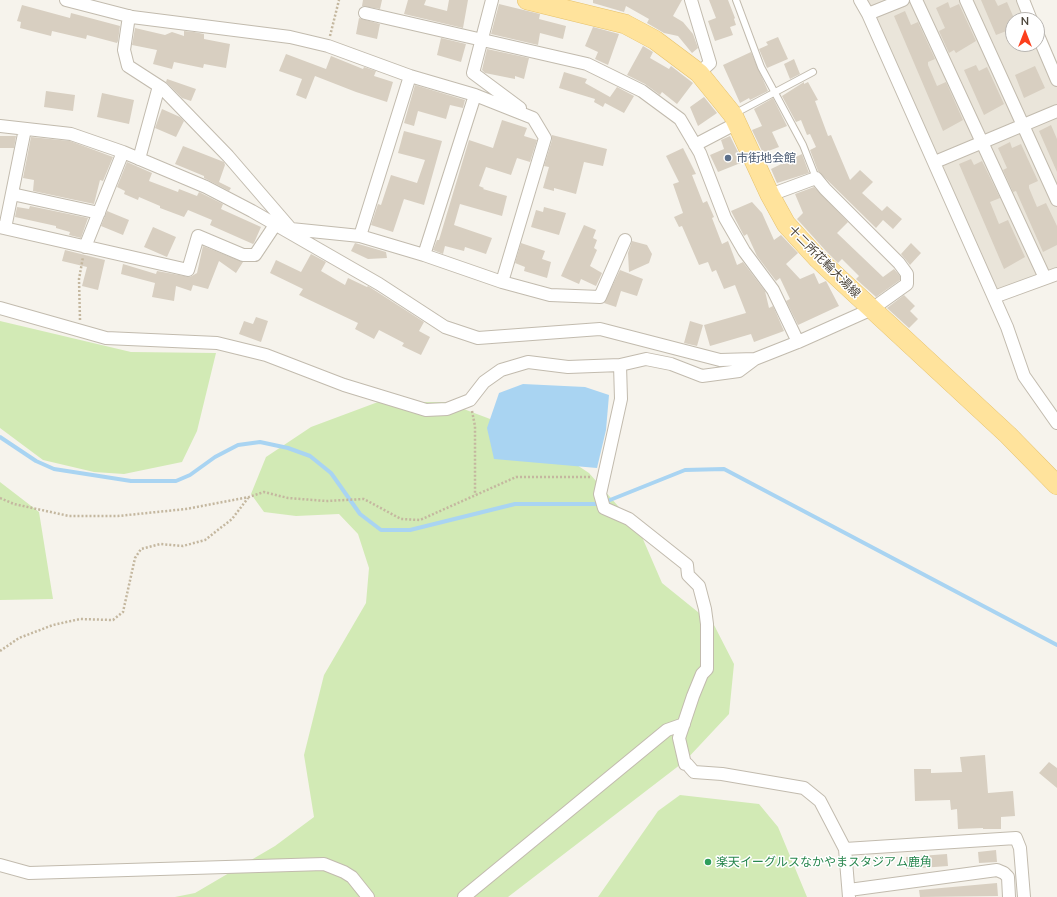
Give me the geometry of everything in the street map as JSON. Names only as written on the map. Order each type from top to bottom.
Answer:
[{"type":"main road","name":"十二所花輪大湯線","points":[[528,0],[625,24],[655,40],[699,73],[735,119],[770,195],[786,224],[818,260],[1008,436],[1057,485]]},
{"type":"street","points":[[66,0],[88,3],[129,16],[290,37],[328,46],[410,76],[475,94],[534,118]]},
{"type":"street","points":[[492,0],[473,73],[534,118],[545,138],[502,282]]},
{"type":"street","points":[[860,0],[868,14],[935,162],[994,297],[1007,327],[1024,376],[1057,423]]},
{"type":"street","points":[[868,14],[903,0]]},
{"type":"street","points":[[916,0],[1045,278]]},
{"type":"street","points":[[966,0],[1057,200]]},
{"type":"street","points":[[1022,0],[1027,12]]},
{"type":"street","points":[[689,2],[710,63],[699,73]]},
{"type":"street","points":[[365,13],[587,64],[642,91],[680,119],[700,153],[725,218],[744,251],[773,290],[798,342]]},
{"type":"street","points":[[129,16],[124,50],[128,66],[159,86],[228,156],[291,229]]},
{"type":"street","points":[[1045,52],[1057,80]]},
{"type":"street","points":[[360,236],[410,76]]},
{"type":"street","points":[[139,159],[159,86]]},
{"type":"street","points":[[424,255],[475,94]]},
{"type":"street","points":[[935,162],[1057,111]]},
{"type":"street","points":[[696,145],[735,119]]},
{"type":"street","points":[[0,126],[71,134],[123,152],[206,187],[252,211],[379,284],[445,327],[478,338],[600,329],[720,360],[755,359]]},
{"type":"street","points":[[25,129],[12,194],[2,228],[188,270],[198,236],[243,255],[255,255],[275,225]]},
{"type":"street","points":[[85,247],[123,152]]},
{"type":"street","points":[[0,308],[106,338],[217,343],[266,355],[344,385],[426,410],[448,409],[470,400],[484,382],[502,370],[528,362],[568,367],[620,365],[646,359],[671,364],[702,376],[739,371],[755,359],[798,342],[872,309],[907,284],[907,274],[899,263],[825,189],[816,178],[770,195]]},
{"type":"street","points":[[12,194],[99,213]]},
{"type":"street","points":[[275,225],[291,229],[360,236],[424,255],[502,282],[550,295],[600,297],[625,240]]},
{"type":"street","points":[[994,297],[1057,274]]},
{"type":"street","points":[[620,365],[621,399],[600,494],[604,508],[629,519],[687,565],[688,575],[699,586],[705,608],[707,624],[707,668],[702,674],[693,696],[679,738],[685,764],[687,764],[694,772],[722,774],[804,788],[820,801],[845,849],[849,893],[880,891],[997,870],[1008,876],[1009,897]]},
{"type":"street","points":[[464,897],[667,730],[684,724]]},
{"type":"street","points":[[845,849],[1016,838],[1020,848],[1024,897]]},
{"type":"street","points":[[0,865],[29,873],[324,864],[352,877],[368,897]]},
{"type":"lane","points":[[736,0],[761,67],[803,145],[816,178]]},
{"type":"lane","points":[[735,119],[774,91],[813,72]]},
{"type":"path","points":[[328,46],[339,0]]},
{"type":"path","points":[[80,330],[79,279],[85,247]]},
{"type":"path","points":[[470,400],[475,426],[475,495]]},
{"type":"path","points":[[0,498],[14,504],[69,516],[118,516],[186,509],[249,497],[264,492],[288,498],[326,501],[364,499],[401,519],[420,520],[448,509],[516,477],[603,477]]},
{"type":"path","points":[[0,651],[19,638],[53,626],[80,619],[113,620],[123,612],[135,558],[141,549],[160,544],[183,546],[205,540],[232,519],[249,497]]},
{"type":"shaded area","points":[[860,0],[1023,0],[1028,12],[1005,12],[1005,52],[1041,52],[1057,80],[1057,274],[994,297]]},
{"type":"green space","points":[[0,321],[131,352],[216,353],[197,431],[182,462],[124,474],[94,472],[43,460],[0,428]]},
{"type":"green space","points":[[378,402],[445,402],[530,434],[589,473],[639,530],[662,583],[714,625],[734,664],[729,714],[685,761],[508,897],[175,897],[195,893],[275,846],[314,817],[304,755],[324,675],[366,603],[369,568],[358,534],[339,514],[296,516],[264,512],[251,494],[266,457],[311,427]]},
{"type":"green space","points":[[0,482],[39,512],[53,599],[0,600]]},
{"type":"green space","name":"楽天イーグルスなかやまスタジアム鹿角","points":[[680,795],[759,804],[778,827],[807,897],[598,897],[658,811]]},
{"type":"water","points":[[523,384],[585,387],[609,395],[606,430],[597,468],[494,459],[487,428],[499,393]]},
{"type":"building","points":[[363,0],[382,0],[380,9],[362,6]]},
{"type":"building","points":[[408,0],[426,0],[424,5],[447,11],[449,0],[468,0],[463,28],[404,14]]},
{"type":"building","points":[[593,0],[682,0],[673,16],[683,22],[693,34],[698,48],[692,53],[678,36],[664,33],[647,23],[649,19],[626,6],[624,12],[593,3]]},
{"type":"building","points":[[709,0],[728,0],[736,25],[730,27],[733,35],[715,41],[708,21],[716,18]]},
{"type":"building","points":[[981,0],[995,0],[998,6],[1007,2],[1011,12],[1005,12],[1005,32],[996,35]]},
{"type":"building","points":[[948,2],[950,8],[959,4],[976,41],[956,53],[954,50],[949,53],[939,31],[945,28],[936,8]]},
{"type":"building","points":[[499,4],[540,14],[539,19],[566,26],[563,39],[540,33],[538,45],[491,34]]},
{"type":"building","points":[[22,5],[70,18],[71,13],[120,26],[118,41],[117,43],[87,35],[86,39],[52,31],[51,36],[20,28],[21,22],[17,21]]},
{"type":"building","points":[[905,11],[911,25],[918,22],[935,59],[928,62],[928,65],[937,86],[946,82],[963,120],[943,131],[894,16]]},
{"type":"building","points":[[359,18],[380,24],[377,39],[356,34]]},
{"type":"building","points":[[593,27],[619,34],[608,65],[595,59],[598,52],[585,46]]},
{"type":"building","points":[[135,28],[165,35],[172,32],[184,36],[184,31],[194,32],[204,34],[204,39],[230,44],[226,68],[204,64],[203,68],[174,62],[172,69],[153,64],[157,50],[132,45]]},
{"type":"building","points":[[778,37],[788,59],[767,68],[759,49],[768,45],[766,42]]},
{"type":"building","points":[[441,38],[466,44],[461,62],[437,55]]},
{"type":"building","points":[[643,46],[653,52],[650,58],[669,69],[671,66],[693,83],[677,104],[662,92],[660,95],[645,84],[627,75]]},
{"type":"building","points":[[487,49],[529,58],[524,79],[515,76],[515,79],[485,73],[482,70]]},
{"type":"building","points":[[751,52],[768,91],[740,103],[723,65]]},
{"type":"building","points":[[286,54],[326,69],[331,56],[363,69],[364,67],[376,71],[374,76],[393,82],[387,102],[315,76],[306,99],[296,95],[302,79],[279,71]]},
{"type":"building","points":[[794,59],[800,74],[790,79],[784,64]]},
{"type":"building","points":[[976,65],[979,71],[987,67],[1004,104],[984,115],[964,70]]},
{"type":"building","points":[[1035,66],[1045,88],[1024,98],[1015,75]]},
{"type":"building","points":[[564,72],[587,79],[585,83],[610,97],[617,87],[634,96],[624,113],[605,103],[603,107],[594,102],[595,99],[559,88]]},
{"type":"building","points":[[167,79],[196,89],[191,101],[182,98],[166,82]]},
{"type":"building","points":[[804,82],[804,84],[808,82],[818,100],[815,101],[828,136],[831,135],[850,180],[860,170],[873,182],[862,193],[882,211],[887,206],[902,219],[893,229],[883,220],[876,228],[818,171],[810,150],[816,147],[810,134],[807,135],[801,120],[796,122],[782,96]]},
{"type":"building","points":[[415,85],[465,100],[463,108],[450,105],[446,119],[418,111],[414,126],[404,123]]},
{"type":"building","points":[[46,91],[75,95],[73,111],[44,107]]},
{"type":"building","points":[[102,93],[134,100],[129,124],[97,117]]},
{"type":"building","points":[[704,97],[717,113],[698,126],[690,107]]},
{"type":"building","points":[[773,98],[787,126],[772,132],[779,147],[763,153],[752,130],[762,126],[754,109]]},
{"type":"building","points":[[162,109],[180,117],[184,121],[176,137],[155,128]]},
{"type":"building","points":[[502,120],[527,128],[524,136],[537,140],[530,162],[517,158],[511,175],[486,167],[479,186],[484,188],[483,189],[507,196],[502,216],[460,204],[454,225],[492,238],[486,254],[465,247],[464,251],[445,246],[443,254],[433,250],[437,240],[439,240],[469,140],[493,148]]},
{"type":"building","points":[[1051,125],[1057,139],[1057,172],[1039,131]]},
{"type":"building","points":[[404,131],[442,141],[424,205],[404,199],[393,232],[371,225],[378,204],[381,205],[391,175],[417,183],[425,160],[398,153]]},
{"type":"building","points":[[552,135],[607,149],[603,166],[584,162],[576,194],[554,188],[554,191],[543,188],[549,167],[544,166],[552,140]]},
{"type":"building","points":[[0,136],[16,136],[14,148],[0,148]]},
{"type":"building","name":"市街地会館","points":[[730,136],[743,162],[718,172],[710,155],[724,149],[721,140]]},
{"type":"building","points":[[31,137],[70,141],[113,157],[103,181],[100,180],[94,204],[33,191],[34,180],[23,178]]},
{"type":"building","points":[[1010,142],[1012,148],[1021,144],[1038,181],[1029,185],[1037,207],[1046,203],[1057,226],[1057,245],[1043,252],[1016,191],[1013,192],[1003,170],[1007,168],[998,148]]},
{"type":"building","points":[[183,146],[224,162],[225,165],[219,182],[231,188],[229,191],[204,178],[204,176],[175,164]]},
{"type":"building","points":[[683,148],[696,174],[692,175],[703,203],[707,201],[714,217],[712,218],[722,244],[728,241],[737,265],[743,262],[765,291],[769,308],[773,306],[784,331],[754,342],[751,334],[710,346],[704,325],[746,313],[735,285],[724,289],[716,270],[712,272],[708,262],[699,265],[682,226],[679,227],[674,217],[683,213],[673,184],[679,182],[666,156]]},
{"type":"building","points":[[802,154],[809,173],[777,183],[771,169]]},
{"type":"building","points":[[971,159],[974,165],[982,161],[1000,198],[990,202],[999,224],[1008,220],[1025,257],[1004,269],[959,164]]},
{"type":"building","points":[[127,162],[152,173],[149,181],[178,192],[179,189],[197,196],[199,192],[223,204],[221,209],[261,227],[254,243],[253,244],[210,225],[212,220],[188,210],[184,217],[160,208],[160,206],[139,197],[138,200],[124,194],[125,191],[117,187]]},
{"type":"building","points":[[814,187],[848,222],[837,233],[883,277],[894,269],[900,276],[900,280],[876,297],[856,279],[859,276],[842,259],[838,263],[826,251],[797,219],[803,213],[795,194]]},
{"type":"building","points":[[752,202],[762,213],[774,240],[781,235],[798,253],[786,264],[800,279],[814,273],[819,284],[826,281],[839,306],[798,325],[786,301],[790,299],[780,278],[776,281],[757,256],[747,234],[744,236],[731,211]]},
{"type":"building","points":[[30,206],[88,218],[81,238],[69,235],[70,232],[56,228],[56,226],[15,217],[17,207],[29,209]]},
{"type":"building","points":[[544,207],[566,213],[559,235],[531,227],[536,210],[543,212]]},
{"type":"building","points":[[107,211],[129,220],[123,235],[101,226]]},
{"type":"building","points":[[584,225],[596,230],[593,238],[597,240],[594,248],[597,250],[590,266],[602,273],[596,286],[581,279],[579,284],[561,276]]},
{"type":"building","points":[[153,227],[176,237],[167,257],[144,247]]},
{"type":"building","points":[[632,241],[647,245],[652,254],[649,263],[629,272],[628,253]]},
{"type":"building","points":[[355,243],[386,252],[387,258],[368,259],[351,251]]},
{"type":"building","points":[[521,243],[545,251],[542,259],[551,262],[547,278],[524,271],[525,267],[515,263]]},
{"type":"building","points":[[911,243],[921,253],[910,265],[901,254]]},
{"type":"building","points":[[203,246],[243,262],[236,273],[219,261],[208,289],[193,285],[191,291],[176,286],[174,301],[152,297],[155,283],[121,274],[123,264],[156,274],[157,271],[190,277],[197,273]]},
{"type":"building","points":[[65,250],[105,260],[98,290],[82,286],[87,267],[62,261]]},
{"type":"building","points":[[311,254],[326,262],[321,271],[345,285],[348,278],[367,287],[368,286],[424,322],[419,331],[430,337],[421,355],[402,346],[404,343],[379,330],[374,339],[355,329],[358,323],[299,295],[303,289],[270,273],[276,260],[301,272]]},
{"type":"building","points":[[620,270],[643,279],[637,296],[621,291],[616,307],[604,303]]},
{"type":"building","points":[[904,295],[915,306],[910,311],[918,319],[909,328],[887,308]]},
{"type":"building","points":[[256,317],[268,321],[261,342],[239,334],[244,321],[253,324]]},
{"type":"building","points":[[690,321],[703,325],[697,346],[684,343]]},
{"type":"building","points":[[985,755],[988,793],[1013,791],[1015,816],[1001,817],[1001,829],[958,829],[957,809],[951,810],[950,800],[915,801],[914,769],[931,769],[931,773],[962,772],[960,757]]},
{"type":"building","points":[[1049,762],[1057,768],[1057,788],[1039,773]]},
{"type":"building","points":[[996,850],[997,862],[979,863],[978,852]]},
{"type":"building","points":[[947,854],[948,866],[907,869],[906,857]]},
{"type":"building","points":[[997,883],[998,896],[920,897],[919,890]]},
{"type":"waterway","points":[[0,437],[36,461],[54,469],[131,481],[176,481],[190,475],[215,457],[238,445],[260,442],[288,448],[310,456],[331,473],[360,514],[381,530],[410,530],[515,504],[600,504],[685,470],[724,469],[1057,645]]},
{"type":"place","name":"市街地会館","points":[[728,158]]},
{"type":"place","name":"楽天イーグルスなかやまスタジアム鹿角","points":[[708,862]]}]
